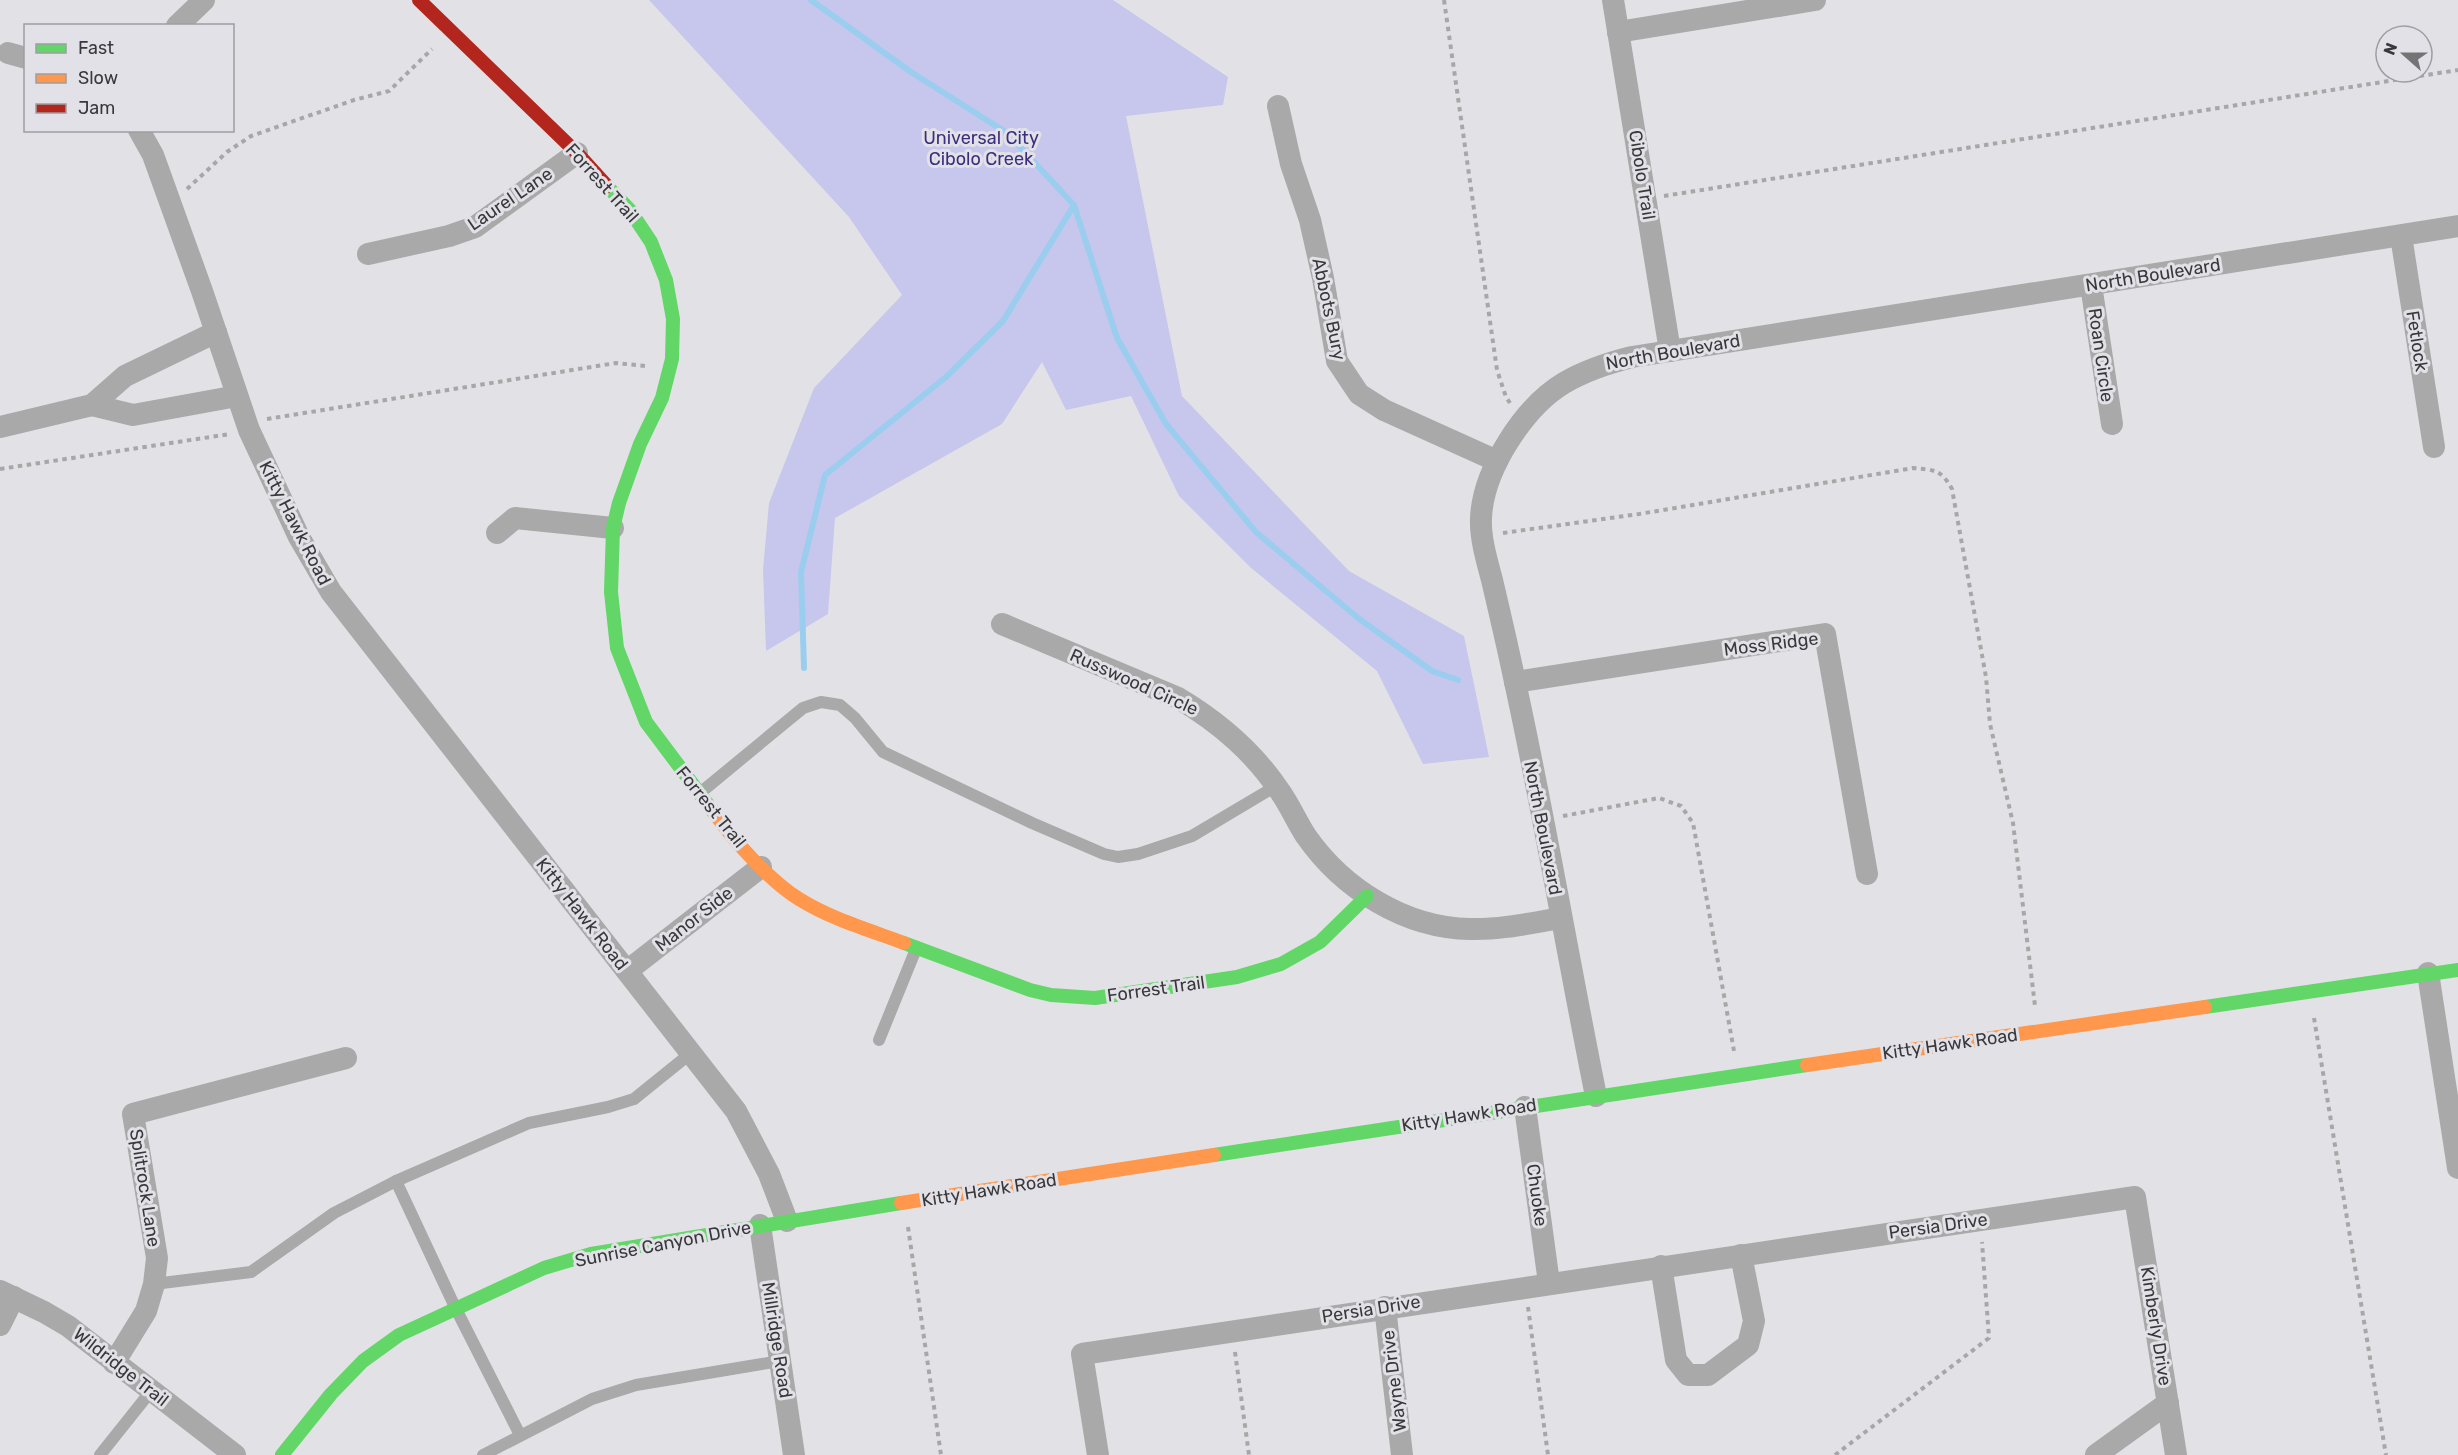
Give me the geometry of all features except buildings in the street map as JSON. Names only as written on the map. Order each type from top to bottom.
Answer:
[{"type":"street","points":[[179,24],[204,0]]},
{"type":"street","name":"Forrest Trail","points":[[419,0],[577,153],[629,208],[651,242],[666,279],[673,319],[669,371],[662,398],[640,444],[622,493],[613,528],[610,592],[617,648],[646,722],[726,831],[761,867],[797,898],[831,916],[1030,990],[1051,995],[1095,998],[1237,977],[1281,964],[1320,942],[1367,896]]},
{"type":"street","name":"Cibolo Trail","points":[[1613,0],[1670,351]]},
{"type":"street","points":[[1618,32],[1815,0]]},
{"type":"street","name":"Abbots Bury","points":[[1278,106],[1291,164],[1310,220],[1323,278],[1336,361],[1359,394],[1384,410],[1497,461]]},
{"type":"street","name":"Kitty Hawk Road","points":[[140,132],[153,155],[246,423],[299,537],[331,592],[736,1111],[770,1174],[787,1221],[1596,1096],[2458,970]]},
{"type":"street","name":"Laurel Lane","points":[[368,254],[449,236],[475,226],[577,153]]},
{"type":"street","name":"North Boulevard","points":[[1596,1096],[1481,517],[1497,461],[1510,436],[1534,407],[1563,384],[1596,366],[1632,357],[2458,226]]},
{"type":"street","name":"Fetlock","points":[[2401,236],[2434,447]]},
{"type":"street","name":"Roan Circle","points":[[2091,285],[2112,424]]},
{"type":"street","points":[[92,405],[125,376],[216,332]]},
{"type":"street","points":[[0,426],[92,405],[133,415],[237,396]]},
{"type":"street","points":[[497,533],[515,518],[613,528]]},
{"type":"street","name":"Russwood Circle","points":[[1002,624],[1178,698],[1225,730],[1246,749],[1276,786],[1307,836],[1333,867],[1367,896]]},
{"type":"street","name":"Moss Ridge","points":[[1515,682],[1825,634],[1867,874]]},
{"type":"street","name":"Manor Side","points":[[627,971],[761,867]]},
{"type":"street","points":[[1367,896],[1410,918],[1449,928],[1490,929],[1561,918]]},
{"type":"street","points":[[2428,974],[2458,1168]]},
{"type":"street","name":"Splitrock Lane","points":[[114,1363],[146,1311],[154,1284],[157,1258],[134,1114],[346,1058]]},
{"type":"street","name":"Chuoke","points":[[1525,1107],[1549,1283]]},
{"type":"street","name":"Persia Drive","points":[[1098,1455],[1082,1354],[1525,1286],[2135,1197]]},
{"type":"street","name":"Kimberly Drive","points":[[2135,1197],[2176,1455]]},
{"type":"street","name":"Sunrise Canyon Drive","points":[[282,1455],[331,1394],[363,1361],[399,1335],[455,1307],[544,1268],[591,1254],[787,1221]]},
{"type":"street","name":"Millridge Road","points":[[760,1225],[794,1455]]},
{"type":"street","points":[[1661,1266],[1676,1360],[1688,1375],[1708,1375],[1748,1345],[1754,1321],[1741,1255]]},
{"type":"street","points":[[0,1325],[7,1294]]},
{"type":"street","name":"Wildridge Trail","points":[[7,1294],[68,1326],[235,1455]]},
{"type":"street","name":"Wayne Drive","points":[[1385,1307],[1402,1455]]},
{"type":"street","points":[[2096,1455],[2168,1403]]},
{"type":"lane","points":[[699,794],[803,708],[821,702],[840,705],[848,711],[883,752],[1032,823],[1104,854],[1118,857],[1138,854],[1192,836],[1276,786]]},
{"type":"lane","points":[[879,1040],[916,948]]},
{"type":"lane","points":[[154,1284],[251,1272],[334,1213],[396,1181],[529,1123],[608,1107],[634,1099],[691,1053]]},
{"type":"lane","points":[[396,1181],[455,1307],[520,1435]]},
{"type":"lane","points":[[483,1455],[592,1399],[636,1385],[780,1361]]},
{"type":"lane","points":[[100,1455],[151,1391]]},
{"type":"path","points":[[1444,0],[1497,370],[1506,398],[1524,420]]},
{"type":"path","points":[[170,202],[200,179],[227,152],[251,136],[354,100],[389,91],[450,30]]},
{"type":"path","points":[[1646,199],[2458,70]]},
{"type":"path","points":[[0,469],[228,435],[246,423],[616,363],[637,364],[669,371]]},
{"type":"path","points":[[1484,536],[1639,514],[1913,468],[1932,470],[1945,475],[1952,489],[1986,677],[1990,724],[2013,823],[2037,1031]]},
{"type":"path","points":[[1542,820],[1659,798],[1681,806],[1693,822],[1739,1075]]},
{"type":"path","points":[[2310,991],[2386,1455]]},
{"type":"path","points":[[905,1203],[941,1455]]},
{"type":"path","points":[[1835,1455],[1989,1338],[1980,1220]]},
{"type":"path","points":[[1525,1286],[1548,1455]]},
{"type":"path","points":[[1232,1331],[1249,1455]]},
{"type":"green space","name":"Universal City Cibolo Creek","points":[[649,0],[1113,0],[1228,77],[1223,105],[1126,116],[1182,396],[1349,571],[1464,636],[1489,757],[1423,764],[1377,671],[1250,567],[1179,496],[1131,396],[1066,410],[1042,362],[1002,424],[835,518],[828,614],[766,651],[763,570],[769,503],[814,388],[902,295],[849,217]]},
{"type":"waterway","points":[[811,0],[911,72],[1007,133],[1074,205],[1117,338],[1166,424],[1256,532],[1358,618],[1432,671],[1458,680]]},
{"type":"waterway","points":[[804,668],[801,572],[825,475],[946,377],[1003,321],[1074,205]]},
{"type":"traffic: fast","points":[[607,186],[629,209],[651,242],[666,280],[673,319],[672,359],[662,398],[640,444],[619,503],[613,528],[611,592],[617,648],[646,722],[715,814]]},
{"type":"traffic: fast","points":[[904,943],[1030,990],[1051,995],[1095,998],[1237,977],[1281,964],[1320,942],[1367,896]]},
{"type":"traffic: fast","points":[[2205,1007],[2458,970]]},
{"type":"traffic: fast","points":[[1214,1155],[1807,1065]]},
{"type":"traffic: fast","points":[[282,1455],[331,1394],[363,1361],[399,1335],[544,1268],[591,1254],[901,1203]]},
{"type":"traffic: slow","points":[[715,814],[732,837],[754,860],[776,882],[799,899],[837,918],[904,943]]},
{"type":"traffic: slow","points":[[1807,1065],[2205,1007]]},
{"type":"traffic: slow","points":[[901,1203],[1214,1155]]},
{"type":"traffic: jam","points":[[419,0],[577,153],[607,186]]}]
